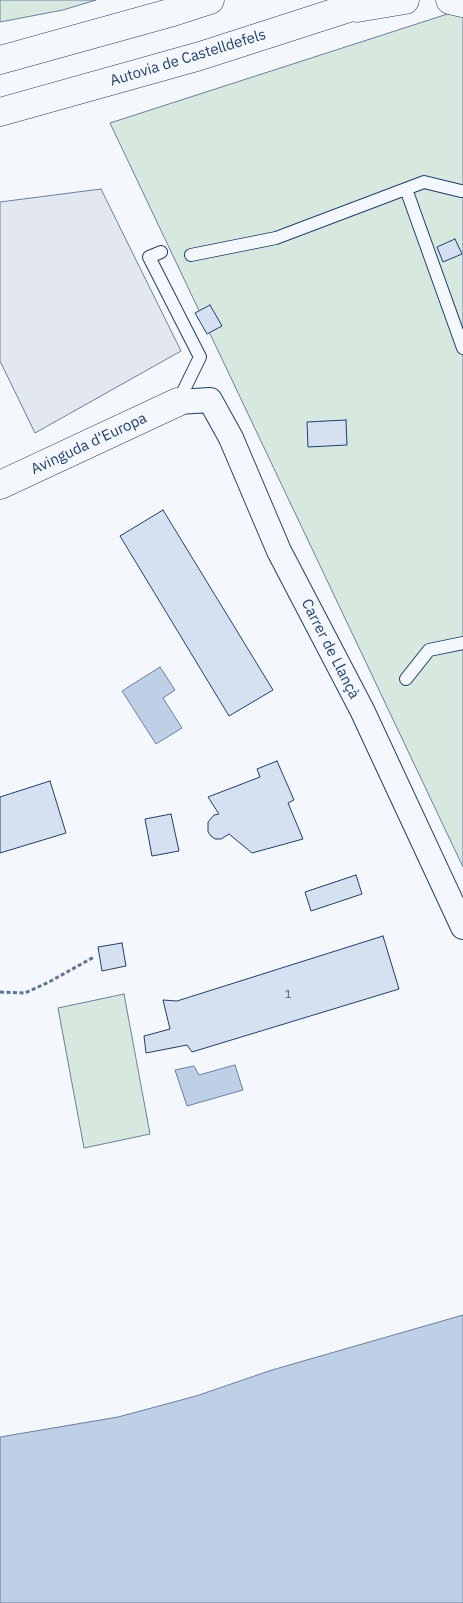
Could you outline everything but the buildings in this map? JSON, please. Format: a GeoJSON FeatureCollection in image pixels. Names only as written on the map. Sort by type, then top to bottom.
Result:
{"type":"FeatureCollection","features":[{"type":"Feature","properties":{"kind":"main road"},"geometry":{"type":"LineString","coordinates":[[0,60],[210,0]]}},
{"type":"Feature","properties":{"kind":"main road","name":"Autovia de Castelldefels"},"geometry":{"type":"LineString","coordinates":[[0,112],[200,56],[374,0]]}},
{"type":"Feature","properties":{"kind":"main road"},"geometry":{"type":"LineString","coordinates":[[339,12],[405,0]]}},
{"type":"Feature","properties":{"kind":"main road"},"geometry":{"type":"LineString","coordinates":[[450,0],[463,3]]}},
{"type":"Feature","properties":{"kind":"main road","name":"Avinguda d'Europa"},"geometry":{"type":"LineString","coordinates":[[0,485],[178,402]]}},
{"type":"Feature","properties":{"kind":"street","name":"Carrer de Llançà"},"geometry":{"type":"LineString","coordinates":[[178,402],[210,400],[231,438],[279,551],[362,710],[463,928]]}},
{"type":"Feature","properties":{"kind":"lane"},"geometry":{"type":"LineString","coordinates":[[191,254],[276,238],[424,182],[462,193]]}},
{"type":"Feature","properties":{"kind":"lane"},"geometry":{"type":"LineString","coordinates":[[406,189],[463,348]]}},
{"type":"Feature","properties":{"kind":"lane"},"geometry":{"type":"LineString","coordinates":[[161,252],[149,257],[200,357],[178,402]]}},
{"type":"Feature","properties":{"kind":"lane"},"geometry":{"type":"LineString","coordinates":[[406,679],[429,650],[463,643]]}},
{"type":"Feature","properties":{"kind":"path"},"geometry":{"type":"LineString","coordinates":[[0,992],[25,992],[49,982],[94,957]]}},
{"type":"Feature","properties":{"kind":"shaded area"},"geometry":{"type":"Polygon","coordinates":[[[0,0],[96,0],[63,10],[0,22],[0,0]]]}},
{"type":"Feature","properties":{"kind":"shaded area"},"geometry":{"type":"Polygon","coordinates":[[[463,9],[463,867],[110,123],[463,9]]]}},
{"type":"Feature","properties":{"kind":"shaded area"},"geometry":{"type":"Polygon","coordinates":[[[101,189],[181,351],[35,433],[0,361],[0,202],[101,189]]]}},
{"type":"Feature","properties":{"kind":"shaded area"},"geometry":{"type":"Polygon","coordinates":[[[124,994],[150,1134],[84,1148],[58,1008],[124,994]]]}},
{"type":"Feature","properties":{"kind":"water"},"geometry":{"type":"Polygon","coordinates":[[[160,667],[175,690],[163,698],[182,728],[156,744],[122,691],[160,667]]]}},
{"type":"Feature","properties":{"kind":"water"},"geometry":{"type":"Polygon","coordinates":[[[235,1065],[243,1090],[187,1106],[175,1070],[194,1066],[199,1075],[235,1065]]]}},
{"type":"Feature","properties":{"kind":"water"},"geometry":{"type":"Polygon","coordinates":[[[463,1315],[463,1603],[0,1603],[0,1437],[118,1417],[196,1396],[272,1370],[463,1315]]]}}]}
